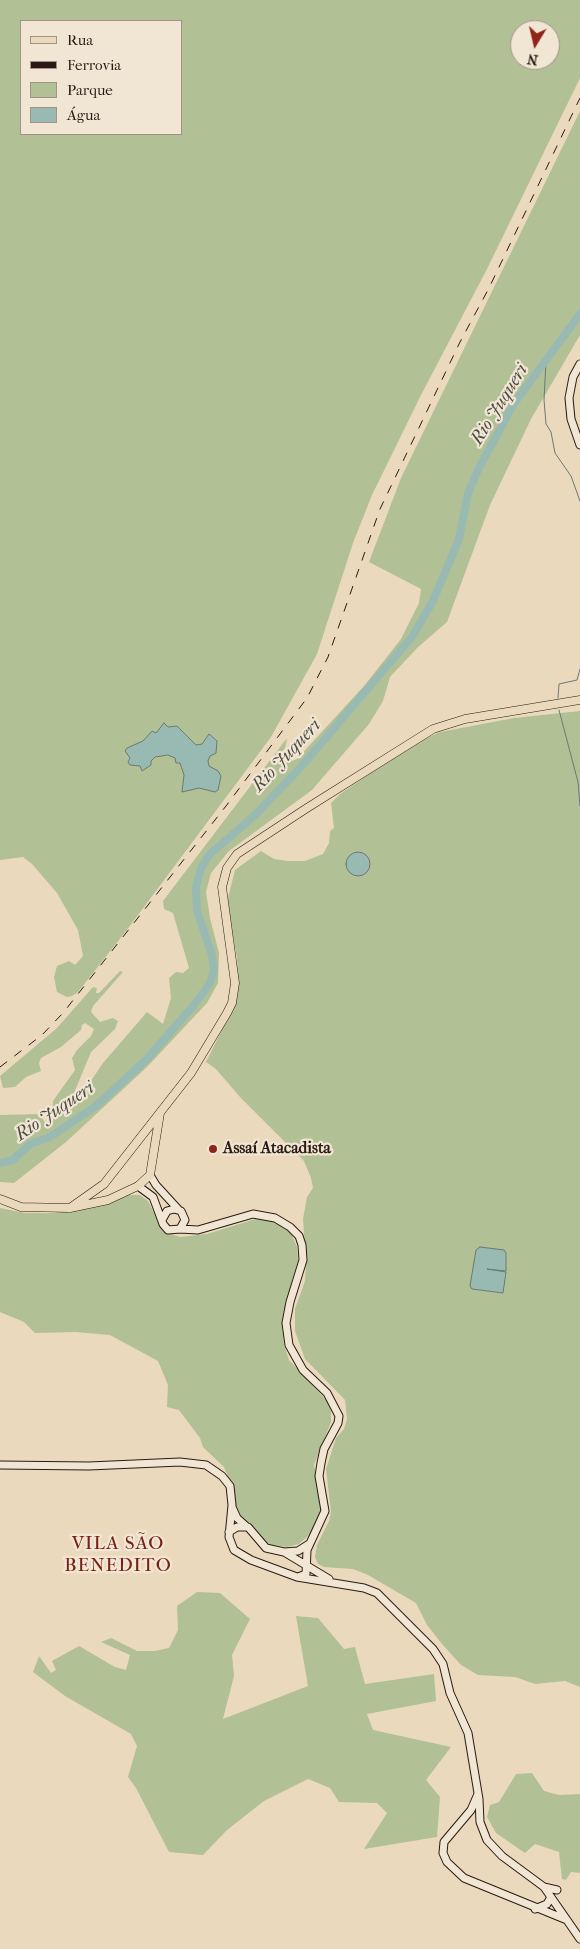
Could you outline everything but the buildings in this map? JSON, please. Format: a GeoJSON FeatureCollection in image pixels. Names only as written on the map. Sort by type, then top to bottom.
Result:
{"type":"FeatureCollection","features":[{"type":"Feature","properties":{"kind":"main road"},"geometry":{"type":"LineString","coordinates":[[580,364],[573,377],[569,398],[570,419],[580,445]]}},
{"type":"Feature","properties":{"kind":"main road"},"geometry":{"type":"LineString","coordinates":[[70,1208],[99,1188],[160,1112],[203,1054],[232,1003],[235,982],[234,967],[222,887],[227,868],[237,854],[433,729],[465,719],[580,700]]}},
{"type":"Feature","properties":{"kind":"main road"},"geometry":{"type":"LineString","coordinates":[[0,1199],[21,1207],[70,1208],[108,1200],[138,1186],[150,1175],[160,1112]]}},
{"type":"Feature","properties":{"kind":"main road"},"geometry":{"type":"LineString","coordinates":[[140,1137],[148,1138],[155,1144]]}},
{"type":"Feature","properties":{"kind":"main road"},"geometry":{"type":"LineString","coordinates":[[150,1175],[156,1185],[183,1214],[185,1220],[180,1229]]}},
{"type":"Feature","properties":{"kind":"main road"},"geometry":{"type":"LineString","coordinates":[[138,1186],[153,1197],[168,1230],[198,1230],[253,1214],[275,1218],[290,1227],[298,1236],[304,1254],[287,1316],[289,1345],[302,1370],[327,1393],[339,1416],[324,1449],[321,1463],[320,1483],[325,1511],[306,1554],[306,1574],[297,1577]]}},
{"type":"Feature","properties":{"kind":"main road"},"geometry":{"type":"LineString","coordinates":[[99,1188],[108,1200]]}},
{"type":"Feature","properties":{"kind":"main road"},"geometry":{"type":"LineString","coordinates":[[162,1220],[167,1211],[178,1209]]}},
{"type":"Feature","properties":{"kind":"main road"},"geometry":{"type":"LineString","coordinates":[[0,1465],[89,1466],[180,1462],[199,1464],[213,1469],[230,1486],[232,1506],[229,1541],[234,1550],[251,1560],[297,1577],[348,1585]]}},
{"type":"Feature","properties":{"kind":"main road"},"geometry":{"type":"LineString","coordinates":[[232,1506],[237,1518],[248,1527],[266,1548],[284,1552],[325,1578],[377,1593],[433,1649],[443,1664],[450,1693],[468,1733],[478,1794],[481,1827],[487,1840],[502,1856],[544,1886],[557,1890]]}},
{"type":"Feature","properties":{"kind":"main road"},"geometry":{"type":"LineString","coordinates":[[229,1532],[237,1526],[248,1527]]}},
{"type":"Feature","properties":{"kind":"main road"},"geometry":{"type":"LineString","coordinates":[[284,1552],[303,1549],[313,1541]]}},
{"type":"Feature","properties":{"kind":"main road"},"geometry":{"type":"LineString","coordinates":[[478,1794],[471,1810],[444,1842],[443,1853],[447,1862],[464,1878],[535,1909],[567,1920]]}},
{"type":"Feature","properties":{"kind":"main road"},"geometry":{"type":"LineString","coordinates":[[471,1810],[475,1808],[479,1812]]}},
{"type":"Feature","properties":{"kind":"main road"},"geometry":{"type":"LineString","coordinates":[[544,1886],[580,1939]]}},
{"type":"Feature","properties":{"kind":"main road"},"geometry":{"type":"LineString","coordinates":[[535,1909],[547,1904],[551,1897]]}},
{"type":"Feature","properties":{"kind":"green space"},"geometry":{"type":"Polygon","coordinates":[[[0,0],[580,0],[580,78],[487,269],[421,395],[372,495],[353,543],[317,654],[271,737],[126,931],[78,992],[72,996],[67,997],[57,992],[54,977],[57,966],[69,961],[75,965],[83,956],[78,930],[57,893],[32,864],[23,857],[0,860],[0,0]]]}},
{"type":"Feature","properties":{"kind":"green space"},"geometry":{"type":"Polygon","coordinates":[[[580,111],[580,335],[531,419],[490,505],[447,622],[417,648],[390,677],[383,701],[369,724],[312,790],[229,851],[211,873],[206,892],[210,918],[219,953],[218,983],[207,1003],[147,1067],[66,1142],[14,1183],[0,1182],[0,1115],[39,1114],[48,1127],[52,1124],[53,1101],[75,1070],[72,1058],[91,1036],[94,1029],[85,1023],[82,1025],[81,1030],[61,1047],[41,1058],[39,1063],[41,1071],[26,1077],[15,1087],[3,1088],[0,1076],[57,1028],[93,987],[97,988],[96,993],[99,993],[120,971],[123,972],[93,1006],[91,1012],[100,1022],[113,1018],[118,1021],[115,1029],[91,1052],[74,1093],[86,1088],[103,1063],[147,1012],[163,1024],[171,998],[169,978],[176,972],[183,973],[189,968],[173,913],[164,909],[163,901],[287,738],[285,748],[281,753],[292,761],[297,759],[364,686],[401,639],[419,603],[421,589],[369,562],[401,478],[580,111]]]}},
{"type":"Feature","properties":{"kind":"green space"},"geometry":{"type":"Polygon","coordinates":[[[580,711],[580,1687],[565,1681],[535,1684],[515,1677],[478,1675],[461,1665],[442,1644],[427,1625],[416,1603],[368,1575],[353,1569],[324,1567],[318,1564],[315,1557],[317,1545],[329,1521],[331,1512],[326,1469],[336,1438],[344,1429],[347,1419],[345,1400],[305,1359],[295,1331],[295,1309],[305,1281],[306,1262],[303,1219],[307,1197],[313,1188],[311,1178],[304,1161],[240,1097],[216,1069],[206,1062],[231,1012],[238,982],[237,958],[228,910],[228,898],[235,870],[261,851],[274,859],[288,861],[305,861],[323,854],[329,843],[330,831],[334,828],[331,803],[340,794],[416,743],[440,732],[514,718],[580,711]]]}},
{"type":"Feature","properties":{"kind":"green space"},"geometry":{"type":"Polygon","coordinates":[[[127,1195],[140,1195],[148,1201],[163,1231],[180,1237],[207,1234],[259,1218],[282,1225],[291,1233],[297,1247],[298,1261],[287,1298],[283,1327],[284,1345],[289,1360],[327,1401],[331,1411],[331,1422],[314,1465],[322,1504],[321,1513],[309,1535],[299,1544],[287,1547],[267,1544],[240,1520],[234,1505],[233,1488],[224,1467],[203,1447],[200,1438],[179,1410],[167,1407],[168,1385],[158,1361],[110,1335],[75,1332],[35,1333],[24,1322],[0,1312],[0,1208],[25,1213],[54,1213],[90,1208],[127,1195]]]}},
{"type":"Feature","properties":{"kind":"green space"},"geometry":{"type":"Polygon","coordinates":[[[197,1592],[220,1593],[250,1619],[232,1655],[234,1676],[223,1719],[308,1686],[296,1616],[318,1618],[344,1649],[355,1647],[365,1684],[434,1674],[436,1701],[367,1714],[373,1730],[451,1747],[426,1780],[440,1797],[437,1837],[364,1849],[387,1813],[377,1803],[339,1802],[330,1788],[308,1779],[264,1801],[227,1830],[203,1855],[169,1852],[136,1788],[128,1777],[137,1746],[131,1734],[65,1696],[33,1672],[39,1656],[51,1673],[56,1670],[52,1661],[79,1646],[115,1667],[126,1670],[130,1655],[101,1642],[111,1638],[137,1651],[155,1651],[169,1648],[178,1630],[177,1606],[197,1592]]]}},
{"type":"Feature","properties":{"kind":"green space"},"geometry":{"type":"Polygon","coordinates":[[[532,1773],[544,1791],[559,1795],[580,1794],[580,1873],[571,1872],[566,1880],[562,1879],[559,1852],[535,1844],[525,1853],[496,1833],[487,1817],[490,1805],[499,1802],[516,1774],[532,1773]]]}},
{"type":"Feature","properties":{"kind":"water"},"geometry":{"type":"Polygon","coordinates":[[[164,723],[168,727],[177,726],[196,745],[202,744],[209,734],[217,741],[216,753],[210,756],[208,761],[209,766],[218,771],[221,776],[218,790],[215,792],[199,788],[182,792],[184,775],[180,763],[176,763],[175,758],[168,755],[155,757],[151,761],[151,765],[142,771],[140,766],[130,765],[128,762],[130,758],[125,751],[127,748],[143,741],[152,731],[156,733],[164,723]]]}},
{"type":"Feature","properties":{"kind":"water"},"geometry":{"type":"Polygon","coordinates":[[[358,852],[367,855],[370,864],[367,873],[358,876],[349,873],[346,864],[349,855],[358,852]]]}},
{"type":"Feature","properties":{"kind":"water"},"geometry":{"type":"Polygon","coordinates":[[[480,1247],[504,1250],[506,1253],[506,1271],[487,1269],[506,1272],[503,1293],[472,1289],[470,1286],[476,1250],[480,1247]]]}},
{"type":"Feature","properties":{"kind":"waterway","name":"Rio Juqueri"},"geometry":{"type":"LineString","coordinates":[[0,1163],[13,1160],[30,1144],[50,1137],[96,1106],[146,1060],[194,1005],[210,983],[214,971],[212,955],[197,910],[196,887],[201,868],[210,854],[254,816],[300,768],[412,637],[433,601],[459,539],[468,493],[479,468],[513,405],[580,314]]}},
{"type":"Feature","properties":{"kind":"waterway"},"geometry":{"type":"LineString","coordinates":[[546,361],[544,400],[546,424],[551,432],[555,453],[571,476],[580,501]]}},
{"type":"Feature","properties":{"kind":"waterway"},"geometry":{"type":"LineString","coordinates":[[558,698],[559,684],[577,680],[580,669]]}},
{"type":"Feature","properties":{"kind":"waterway"},"geometry":{"type":"LineString","coordinates":[[559,710],[578,782],[580,806]]}},
{"type":"Feature","properties":{"kind":"railway"},"geometry":{"type":"LineString","coordinates":[[0,1067],[42,1035],[63,1013],[226,806],[307,698],[328,657],[380,509],[580,98]]}},
{"type":"Feature","properties":{"kind":"place","name":"Assaí Atacadista"},"geometry":{"type":"Point","coordinates":[213,1149]}},
{"type":"Feature","properties":{"kind":"district","name":"VILA SÃO BENEDITO"},"geometry":{"type":"Point","coordinates":[118,1555]}}]}
